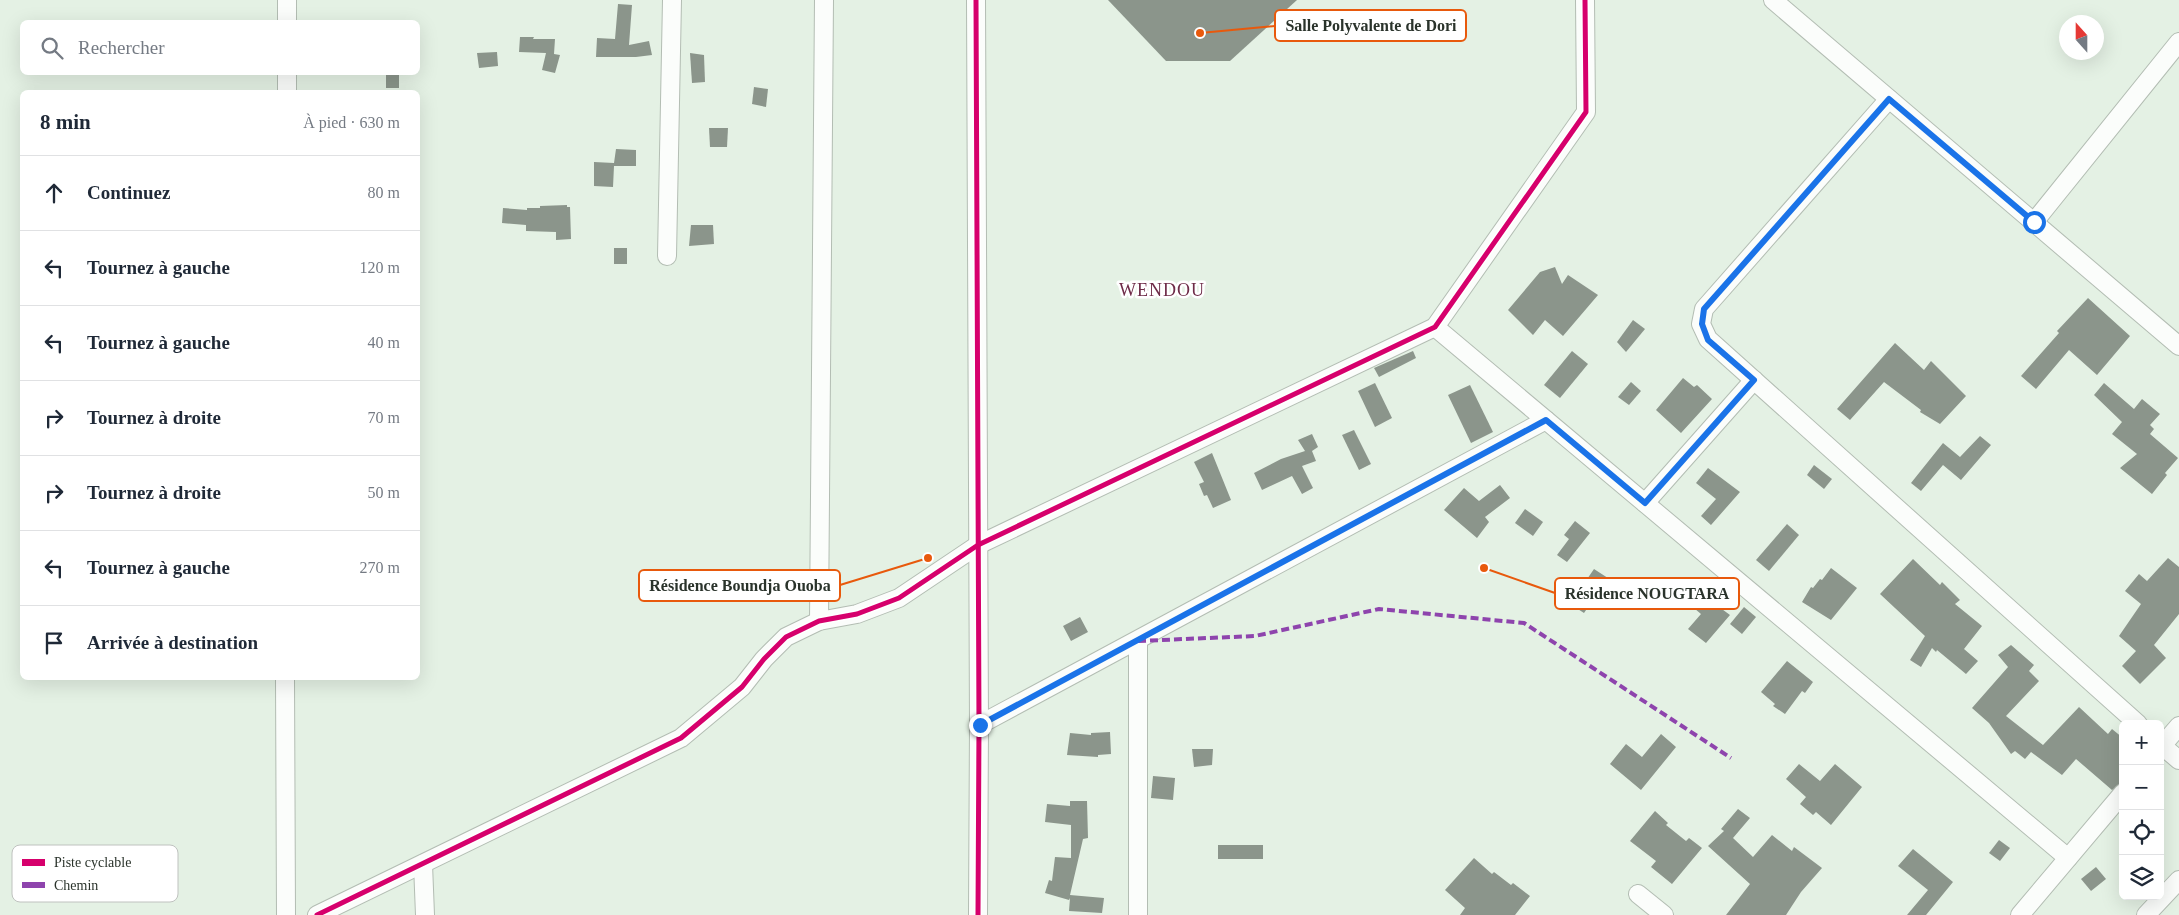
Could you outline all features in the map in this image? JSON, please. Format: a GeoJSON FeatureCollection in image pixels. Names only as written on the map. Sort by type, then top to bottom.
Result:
{"type":"FeatureCollection","features":[{"type":"Feature","properties":{"kind":"street"},"geometry":{"type":"LineString","coordinates":[[287,20],[288,0]]}},
{"type":"Feature","properties":{"kind":"street"},"geometry":{"type":"LineString","coordinates":[[667,256],[672,0]]}},
{"type":"Feature","properties":{"kind":"street"},"geometry":{"type":"LineString","coordinates":[[819,621],[824,0]]}},
{"type":"Feature","properties":{"kind":"street"},"geometry":{"type":"LineString","coordinates":[[976,0],[980,725],[978,915]]}},
{"type":"Feature","properties":{"kind":"street"},"geometry":{"type":"LineString","coordinates":[[317,915],[681,738],[742,686],[764,659],[786,638],[819,621],[857,614],[899,598],[978,545],[1434,326],[1586,112],[1585,0]]}},
{"type":"Feature","properties":{"kind":"street"},"geometry":{"type":"LineString","coordinates":[[1773,0],[2179,346]]}},
{"type":"Feature","properties":{"kind":"street"},"geometry":{"type":"LineString","coordinates":[[2034,222],[2179,42]]}},
{"type":"Feature","properties":{"kind":"street"},"geometry":{"type":"LineString","coordinates":[[287,75],[287,90]]}},
{"type":"Feature","properties":{"kind":"street"},"geometry":{"type":"LineString","coordinates":[[1889,99],[1704,309],[1702,324],[1708,340],[2134,720]]}},
{"type":"Feature","properties":{"kind":"street"},"geometry":{"type":"LineString","coordinates":[[1434,326],[2068,858]]}},
{"type":"Feature","properties":{"kind":"street"},"geometry":{"type":"LineString","coordinates":[[1645,503],[1754,380]]}},
{"type":"Feature","properties":{"kind":"street"},"geometry":{"type":"LineString","coordinates":[[980,725],[1546,420]]}},
{"type":"Feature","properties":{"kind":"street"},"geometry":{"type":"LineString","coordinates":[[1138,641],[1138,915]]}},
{"type":"Feature","properties":{"kind":"street"},"geometry":{"type":"LineString","coordinates":[[285,680],[286,915]]}},
{"type":"Feature","properties":{"kind":"street"},"geometry":{"type":"LineString","coordinates":[[2164,743],[2179,726]]}},
{"type":"Feature","properties":{"kind":"street"},"geometry":{"type":"LineString","coordinates":[[2164,748],[2179,760]]}},
{"type":"Feature","properties":{"kind":"street"},"geometry":{"type":"LineString","coordinates":[[2020,915],[2119,798]]}},
{"type":"Feature","properties":{"kind":"street"},"geometry":{"type":"LineString","coordinates":[[423,864],[425,915]]}},
{"type":"Feature","properties":{"kind":"street"},"geometry":{"type":"LineString","coordinates":[[2146,915],[2179,880]]}},
{"type":"Feature","properties":{"kind":"street"},"geometry":{"type":"LineString","coordinates":[[1638,894],[1664,915]]}},
{"type":"Feature","properties":{"kind":"building"},"geometry":{"type":"Polygon","coordinates":[[[1108,0],[1297,0],[1230,61],[1166,61],[1108,0]]]}},
{"type":"Feature","properties":{"kind":"building"},"geometry":{"type":"Polygon","coordinates":[[[618,4],[632,5],[629,45],[649,41],[652,55],[596,57],[597,38],[615,39],[618,4]]]}},
{"type":"Feature","properties":{"kind":"building"},"geometry":{"type":"Polygon","coordinates":[[[520,37],[555,39],[554,54],[560,55],[555,73],[542,70],[546,53],[519,52],[520,37]]]}},
{"type":"Feature","properties":{"kind":"building"},"geometry":{"type":"Polygon","coordinates":[[[497,52],[498,66],[479,68],[477,53],[497,52]]]}},
{"type":"Feature","properties":{"kind":"building"},"geometry":{"type":"Polygon","coordinates":[[[690,53],[704,55],[705,82],[692,83],[690,53]]]}},
{"type":"Feature","properties":{"kind":"building"},"geometry":{"type":"Polygon","coordinates":[[[386,75],[399,75],[399,88],[386,88],[386,75]]]}},
{"type":"Feature","properties":{"kind":"building"},"geometry":{"type":"Polygon","coordinates":[[[754,87],[768,89],[766,107],[752,104],[754,87]]]}},
{"type":"Feature","properties":{"kind":"building"},"geometry":{"type":"Polygon","coordinates":[[[709,128],[728,128],[727,147],[710,147],[709,128]]]}},
{"type":"Feature","properties":{"kind":"building"},"geometry":{"type":"Polygon","coordinates":[[[616,149],[636,150],[636,166],[614,166],[613,187],[594,186],[594,162],[614,163],[616,149]]]}},
{"type":"Feature","properties":{"kind":"building"},"geometry":{"type":"Polygon","coordinates":[[[567,205],[567,207],[570,207],[571,239],[556,240],[556,232],[526,231],[526,225],[502,223],[503,208],[527,210],[527,208],[540,208],[540,206],[567,205]]]}},
{"type":"Feature","properties":{"kind":"building"},"geometry":{"type":"Polygon","coordinates":[[[691,225],[713,225],[714,244],[689,246],[691,225]]]}},
{"type":"Feature","properties":{"kind":"building"},"geometry":{"type":"Polygon","coordinates":[[[614,248],[627,248],[627,264],[614,264],[614,248]]]}},
{"type":"Feature","properties":{"kind":"building"},"geometry":{"type":"Polygon","coordinates":[[[1555,267],[1562,284],[1568,275],[1598,295],[1563,336],[1545,320],[1533,335],[1508,310],[1540,272],[1555,267]]]}},
{"type":"Feature","properties":{"kind":"building"},"geometry":{"type":"Polygon","coordinates":[[[2088,298],[2130,336],[2097,375],[2069,350],[2036,389],[2021,376],[2059,333],[2057,331],[2088,298]]]}},
{"type":"Feature","properties":{"kind":"building"},"geometry":{"type":"Polygon","coordinates":[[[1633,320],[1645,329],[1626,352],[1617,342],[1633,320]]]}},
{"type":"Feature","properties":{"kind":"building"},"geometry":{"type":"Polygon","coordinates":[[[1895,343],[1924,370],[1931,361],[1966,396],[1940,424],[1920,412],[1921,410],[1884,382],[1850,420],[1837,409],[1895,343]]]}},
{"type":"Feature","properties":{"kind":"building"},"geometry":{"type":"Polygon","coordinates":[[[1413,351],[1416,358],[1379,377],[1374,368],[1413,351]]]}},
{"type":"Feature","properties":{"kind":"building"},"geometry":{"type":"Polygon","coordinates":[[[1572,351],[1588,364],[1560,398],[1544,385],[1572,351]]]}},
{"type":"Feature","properties":{"kind":"building"},"geometry":{"type":"Polygon","coordinates":[[[1683,378],[1694,387],[1697,385],[1712,399],[1681,433],[1656,410],[1683,378]]]}},
{"type":"Feature","properties":{"kind":"building"},"geometry":{"type":"Polygon","coordinates":[[[1631,382],[1641,391],[1629,405],[1618,397],[1631,382]]]}},
{"type":"Feature","properties":{"kind":"building"},"geometry":{"type":"Polygon","coordinates":[[[1375,383],[1392,418],[1375,427],[1358,391],[1375,383]]]}},
{"type":"Feature","properties":{"kind":"building"},"geometry":{"type":"Polygon","coordinates":[[[2104,383],[2134,409],[2142,399],[2160,414],[2150,425],[2154,429],[2150,434],[2178,458],[2165,473],[2167,475],[2152,494],[2120,468],[2137,454],[2112,434],[2122,422],[2094,395],[2104,383]]]}},
{"type":"Feature","properties":{"kind":"building"},"geometry":{"type":"Polygon","coordinates":[[[1470,385],[1493,432],[1471,443],[1448,395],[1470,385]]]}},
{"type":"Feature","properties":{"kind":"building"},"geometry":{"type":"Polygon","coordinates":[[[1354,430],[1371,464],[1359,470],[1342,435],[1354,430]]]}},
{"type":"Feature","properties":{"kind":"building"},"geometry":{"type":"Polygon","coordinates":[[[1312,434],[1318,447],[1312,451],[1316,461],[1302,466],[1313,488],[1302,494],[1292,476],[1262,490],[1254,473],[1281,459],[1305,451],[1298,440],[1312,434]]]}},
{"type":"Feature","properties":{"kind":"building"},"geometry":{"type":"Polygon","coordinates":[[[1980,436],[1991,445],[1961,480],[1943,465],[1921,491],[1911,483],[1943,443],[1960,457],[1980,436]]]}},
{"type":"Feature","properties":{"kind":"building"},"geometry":{"type":"Polygon","coordinates":[[[1212,453],[1231,500],[1213,508],[1207,495],[1204,496],[1199,484],[1204,482],[1194,462],[1212,453]]]}},
{"type":"Feature","properties":{"kind":"building"},"geometry":{"type":"Polygon","coordinates":[[[1814,465],[1832,479],[1824,489],[1807,475],[1814,465]]]}},
{"type":"Feature","properties":{"kind":"building"},"geometry":{"type":"Polygon","coordinates":[[[1708,468],[1740,492],[1711,525],[1701,516],[1716,499],[1696,483],[1708,468]]]}},
{"type":"Feature","properties":{"kind":"building"},"geometry":{"type":"Polygon","coordinates":[[[1500,485],[1510,498],[1485,517],[1489,522],[1477,538],[1444,510],[1464,488],[1479,501],[1500,485]]]}},
{"type":"Feature","properties":{"kind":"building"},"geometry":{"type":"Polygon","coordinates":[[[1525,509],[1543,522],[1533,536],[1515,523],[1525,509]]]}},
{"type":"Feature","properties":{"kind":"building"},"geometry":{"type":"Polygon","coordinates":[[[1575,521],[1590,533],[1567,562],[1557,555],[1569,539],[1564,535],[1575,521]]]}},
{"type":"Feature","properties":{"kind":"building"},"geometry":{"type":"Polygon","coordinates":[[[1787,524],[1799,535],[1769,571],[1756,560],[1787,524]]]}},
{"type":"Feature","properties":{"kind":"building"},"geometry":{"type":"Polygon","coordinates":[[[2168,558],[2179,567],[2179,614],[2154,645],[2166,658],[2140,684],[2122,666],[2136,651],[2119,636],[2141,604],[2125,591],[2139,574],[2147,581],[2168,558]]]}},
{"type":"Feature","properties":{"kind":"building"},"geometry":{"type":"Polygon","coordinates":[[[1913,559],[1940,585],[1942,582],[1960,600],[1955,604],[1982,626],[1964,649],[1978,661],[1966,674],[1932,648],[1921,667],[1910,660],[1925,636],[1880,594],[1913,559]]]}},
{"type":"Feature","properties":{"kind":"building"},"geometry":{"type":"Polygon","coordinates":[[[1831,568],[1857,588],[1831,620],[1802,602],[1811,587],[1813,588],[1820,579],[1822,580],[1831,568]]]}},
{"type":"Feature","properties":{"kind":"building"},"geometry":{"type":"Polygon","coordinates":[[[1594,569],[1631,593],[1620,610],[1597,594],[1584,613],[1570,604],[1594,569]]]}},
{"type":"Feature","properties":{"kind":"building"},"geometry":{"type":"Polygon","coordinates":[[[1697,592],[1713,606],[1715,604],[1730,615],[1706,643],[1688,629],[1701,614],[1688,603],[1697,592]]]}},
{"type":"Feature","properties":{"kind":"building"},"geometry":{"type":"Polygon","coordinates":[[[1744,607],[1756,617],[1742,634],[1730,624],[1744,607]]]}},
{"type":"Feature","properties":{"kind":"building"},"geometry":{"type":"Polygon","coordinates":[[[1080,617],[1088,632],[1071,641],[1063,626],[1080,617]]]}},
{"type":"Feature","properties":{"kind":"building"},"geometry":{"type":"Polygon","coordinates":[[[2011,645],[2034,665],[2029,671],[2039,681],[2006,716],[2043,745],[2079,707],[2108,734],[2112,729],[2119,735],[2119,785],[2112,790],[2076,759],[2062,775],[2031,752],[2025,759],[2015,751],[2011,754],[1989,723],[1972,708],[2008,667],[1998,655],[2011,645]]]}},
{"type":"Feature","properties":{"kind":"building"},"geometry":{"type":"Polygon","coordinates":[[[1787,661],[1813,682],[1805,693],[1802,691],[1785,714],[1773,706],[1775,704],[1761,692],[1787,661]]]}},
{"type":"Feature","properties":{"kind":"building"},"geometry":{"type":"Polygon","coordinates":[[[1110,732],[1111,754],[1098,755],[1098,757],[1067,755],[1070,733],[1091,735],[1091,733],[1110,732]]]}},
{"type":"Feature","properties":{"kind":"building"},"geometry":{"type":"Polygon","coordinates":[[[1661,734],[1676,747],[1641,790],[1610,764],[1626,744],[1642,757],[1661,734]]]}},
{"type":"Feature","properties":{"kind":"building"},"geometry":{"type":"Polygon","coordinates":[[[1192,749],[1213,749],[1212,765],[1194,767],[1192,749]]]}},
{"type":"Feature","properties":{"kind":"building"},"geometry":{"type":"Polygon","coordinates":[[[1799,764],[1820,781],[1835,764],[1862,787],[1831,825],[1816,812],[1813,815],[1800,804],[1806,797],[1786,779],[1799,764]]]}},
{"type":"Feature","properties":{"kind":"building"},"geometry":{"type":"Polygon","coordinates":[[[1153,776],[1175,778],[1173,800],[1151,798],[1153,776]]]}},
{"type":"Feature","properties":{"kind":"building"},"geometry":{"type":"Polygon","coordinates":[[[1070,801],[1087,801],[1088,838],[1083,839],[1070,895],[1104,898],[1102,913],[1069,911],[1070,898],[1069,900],[1045,893],[1049,880],[1052,881],[1055,857],[1071,858],[1071,825],[1045,822],[1047,804],[1070,806],[1070,801]]]}},
{"type":"Feature","properties":{"kind":"building"},"geometry":{"type":"Polygon","coordinates":[[[1738,809],[1750,818],[1733,838],[1753,857],[1772,835],[1792,851],[1794,847],[1822,868],[1801,892],[1786,915],[1726,915],[1750,884],[1708,846],[1724,831],[1721,829],[1738,809]]]}},
{"type":"Feature","properties":{"kind":"building"},"geometry":{"type":"Polygon","coordinates":[[[1655,811],[1668,823],[1666,825],[1686,841],[1689,838],[1702,848],[1672,884],[1651,867],[1656,861],[1630,841],[1655,811]]]}},
{"type":"Feature","properties":{"kind":"building"},"geometry":{"type":"Polygon","coordinates":[[[1999,840],[2010,848],[2000,861],[1989,853],[1999,840]]]}},
{"type":"Feature","properties":{"kind":"building"},"geometry":{"type":"Polygon","coordinates":[[[1218,845],[1263,845],[1263,859],[1218,859],[1218,845]]]}},
{"type":"Feature","properties":{"kind":"building"},"geometry":{"type":"Polygon","coordinates":[[[1913,849],[1953,882],[1926,915],[1907,915],[1928,890],[1898,866],[1913,849]]]}},
{"type":"Feature","properties":{"kind":"building"},"geometry":{"type":"Polygon","coordinates":[[[1474,858],[1492,874],[1494,872],[1511,885],[1513,883],[1530,896],[1515,915],[1460,915],[1465,908],[1445,890],[1474,858]]]}},
{"type":"Feature","properties":{"kind":"building"},"geometry":{"type":"Polygon","coordinates":[[[2096,867],[2106,879],[2091,891],[2081,879],[2096,867]]]}},
{"type":"Feature","properties":{"kind":"marked path"},"geometry":{"type":"LineString","coordinates":[[1138,641],[1255,636],[1379,609],[1524,623],[1731,758]]}},
{"type":"Feature","properties":{"kind":"cycle path"},"geometry":{"type":"LineString","coordinates":[[976,0],[978,915]]}},
{"type":"Feature","properties":{"kind":"cycle path"},"geometry":{"type":"LineString","coordinates":[[317,915],[681,738],[742,687],[764,659],[786,637],[819,621],[857,614],[899,598],[978,545],[1435,327],[1586,112],[1585,0]]}},
{"type":"Feature","properties":{"kind":"place","name":"Salle Polyvalente de Dori"},"geometry":{"type":"Point","coordinates":[1200,33]}},
{"type":"Feature","properties":{"kind":"place","name":"Résidence Boundja Ouoba"},"geometry":{"type":"Point","coordinates":[928,558]}},
{"type":"Feature","properties":{"kind":"place","name":"Résidence NOUGTARA"},"geometry":{"type":"Point","coordinates":[1484,568]}},
{"type":"Feature","properties":{"kind":"district","name":"WENDOU"},"geometry":{"type":"Point","coordinates":[1162,290]}},
{"type":"Feature","properties":{"kind":"route"},"geometry":{"type":"LineString","coordinates":[[980,725],[1546,420],[1645,503],[1754,380],[1708,340],[1702,324],[1704,309],[1889,99],[2034,222]]}}]}
